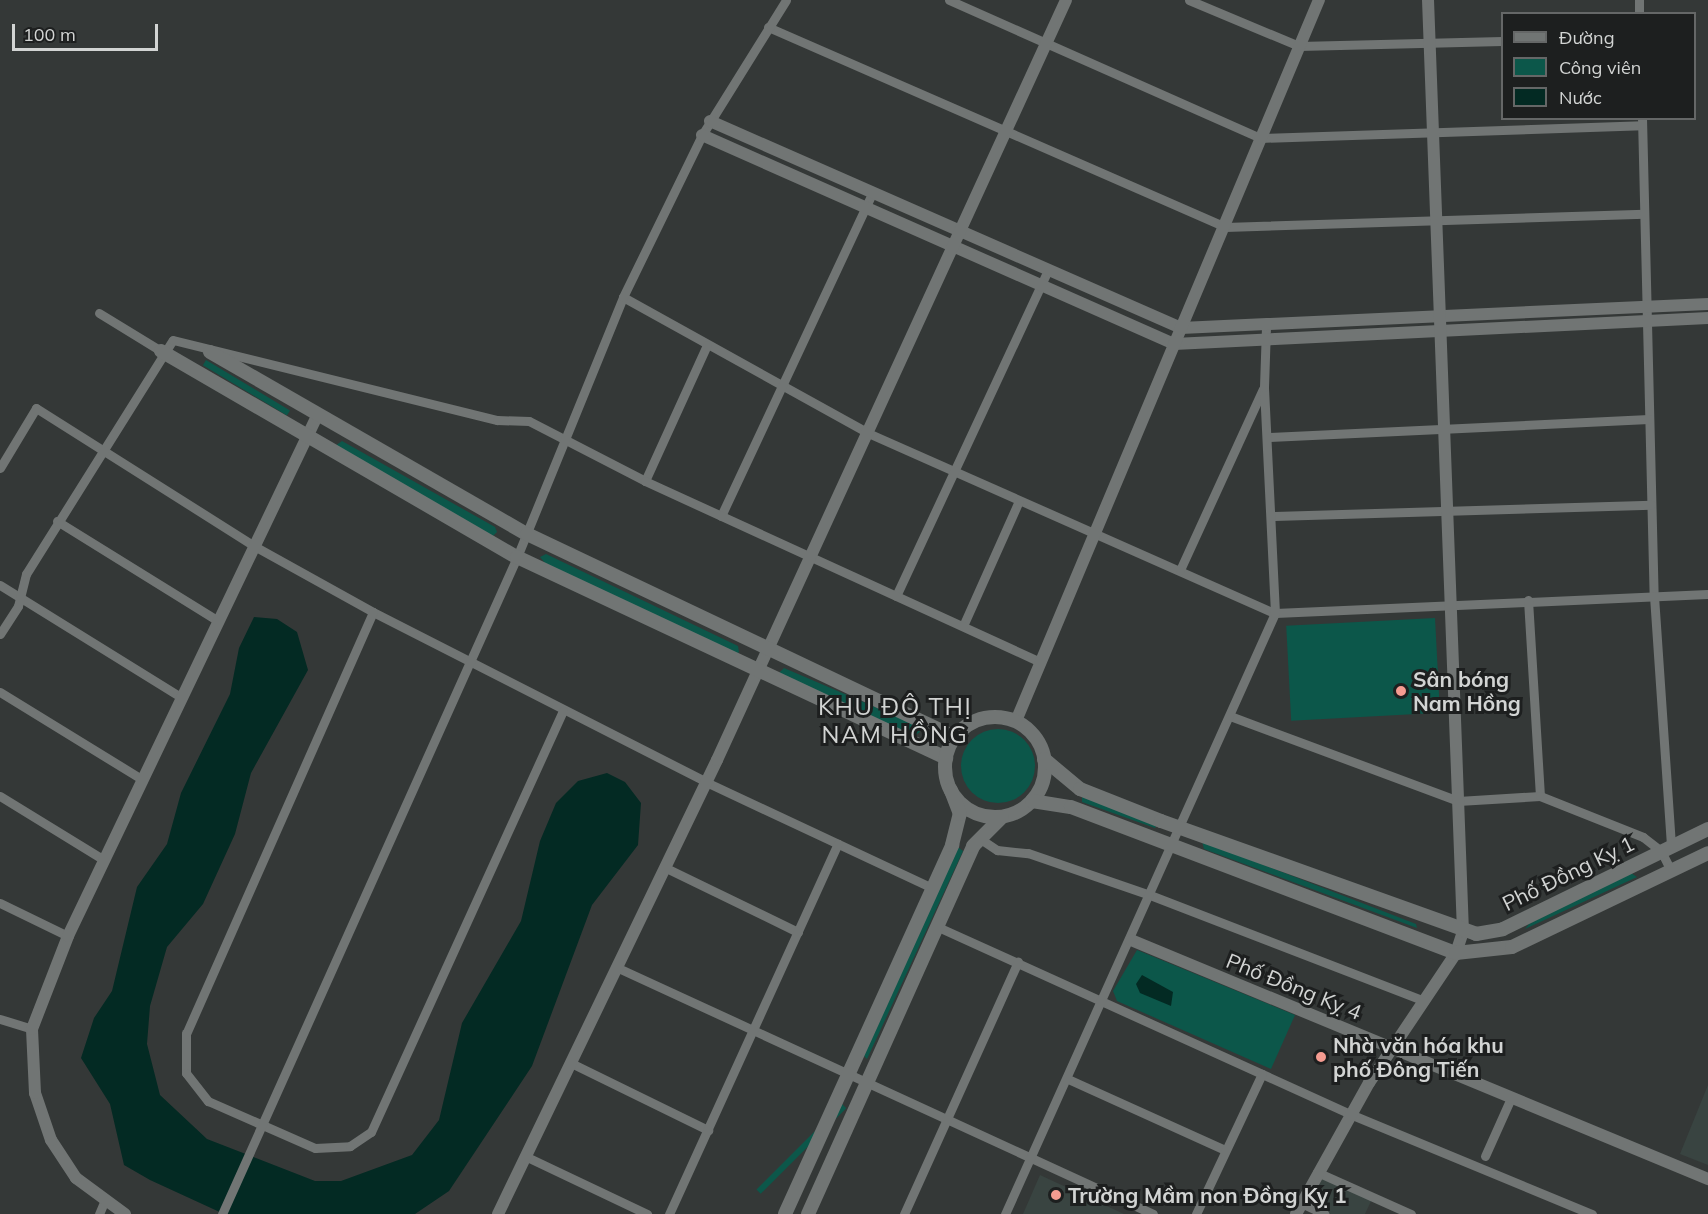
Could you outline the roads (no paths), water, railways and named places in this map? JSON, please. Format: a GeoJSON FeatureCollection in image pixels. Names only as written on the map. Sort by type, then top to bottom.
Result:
{"type":"FeatureCollection","features":[{"type":"Feature","properties":{"kind":"main road"},"geometry":{"type":"LineString","coordinates":[[161,351],[304,438],[517,557],[754,672],[946,758]]}},
{"type":"Feature","properties":{"kind":"main road"},"geometry":{"type":"LineString","coordinates":[[210,352],[527,534],[764,651],[955,737]]}},
{"type":"Feature","properties":{"kind":"main road"},"geometry":{"type":"LineString","coordinates":[[785,1214],[932,888],[959,821],[946,758],[955,737],[979,719],[1016,722],[1035,737],[1044,759],[1042,785],[1032,801],[1002,817],[979,838],[808,1214]]}},
{"type":"Feature","properties":{"kind":"main road"},"geometry":{"type":"LineString","coordinates":[[1044,759],[1080,789],[1178,828],[1462,932]]}},
{"type":"Feature","properties":{"kind":"main road"},"geometry":{"type":"LineString","coordinates":[[951,790],[970,810],[1002,817]]}},
{"type":"Feature","properties":{"kind":"main road"},"geometry":{"type":"LineString","coordinates":[[1032,801],[1071,807],[1171,847],[1456,953]]}},
{"type":"Feature","properties":{"kind":"main road","name":"Phố Đồng Kỵ 1"},"geometry":{"type":"LineString","coordinates":[[1462,932],[1503,929],[1708,829]]}},
{"type":"Feature","properties":{"kind":"main road","name":"Phố Đồng Kỵ 1"},"geometry":{"type":"LineString","coordinates":[[1456,953],[1512,947],[1708,853]]}},
{"type":"Feature","properties":{"kind":"street"},"geometry":{"type":"LineString","coordinates":[[222,1214],[264,1125],[321,987],[567,443],[623,297],[702,135],[786,0]]}},
{"type":"Feature","properties":{"kind":"street"},"geometry":{"type":"LineString","coordinates":[[949,0],[1260,138],[1431,133],[1642,122],[1654,596],[1666,849],[1671,871]]}},
{"type":"Feature","properties":{"kind":"street"},"geometry":{"type":"LineString","coordinates":[[498,1214],[706,782],[754,672],[868,433],[1066,0]]}},
{"type":"Feature","properties":{"kind":"street"},"geometry":{"type":"LineString","coordinates":[[1189,0],[1299,46],[1501,41]]}},
{"type":"Feature","properties":{"kind":"street"},"geometry":{"type":"LineString","coordinates":[[1016,722],[1318,0]]}},
{"type":"Feature","properties":{"kind":"street"},"geometry":{"type":"LineString","coordinates":[[1326,1214],[1298,1209],[1350,1114],[1456,953],[1462,932],[1445,512],[1440,314],[1431,133],[1428,0]]}},
{"type":"Feature","properties":{"kind":"street"},"geometry":{"type":"LineString","coordinates":[[768,27],[1005,133],[1225,227],[1644,214]]}},
{"type":"Feature","properties":{"kind":"street"},"geometry":{"type":"LineString","coordinates":[[710,121],[1047,272],[1181,328],[1266,327],[1440,314],[1647,313],[1708,318]]}},
{"type":"Feature","properties":{"kind":"street"},"geometry":{"type":"LineString","coordinates":[[702,135],[954,246],[1040,287],[1174,344],[1267,343],[1440,331],[1647,313],[1708,304]]}},
{"type":"Feature","properties":{"kind":"street"},"geometry":{"type":"LineString","coordinates":[[721,516],[872,193]]}},
{"type":"Feature","properties":{"kind":"street"},"geometry":{"type":"LineString","coordinates":[[896,596],[1047,272]]}},
{"type":"Feature","properties":{"kind":"street"},"geometry":{"type":"LineString","coordinates":[[623,297],[782,388],[868,433],[1275,613],[1449,606],[1528,600],[1708,594]]}},
{"type":"Feature","properties":{"kind":"street"},"geometry":{"type":"LineString","coordinates":[[99,313],[161,351]]}},
{"type":"Feature","properties":{"kind":"street"},"geometry":{"type":"LineString","coordinates":[[1005,1214],[1131,940],[1178,828],[1275,613],[1274,516],[1264,387],[1266,327]]}},
{"type":"Feature","properties":{"kind":"street"},"geometry":{"type":"LineString","coordinates":[[0,634],[18,606],[17,595],[57,521],[161,351],[173,340],[210,352],[497,420],[529,421],[567,443],[645,481],[1041,662]]}},
{"type":"Feature","properties":{"kind":"street"},"geometry":{"type":"LineString","coordinates":[[645,481],[707,345]]}},
{"type":"Feature","properties":{"kind":"street"},"geometry":{"type":"LineString","coordinates":[[1180,570],[1264,387]]}},
{"type":"Feature","properties":{"kind":"street"},"geometry":{"type":"LineString","coordinates":[[0,468],[36,408],[102,446],[254,546],[373,612],[706,782],[932,888]]}},
{"type":"Feature","properties":{"kind":"street"},"geometry":{"type":"LineString","coordinates":[[125,1214],[101,1208],[76,1178],[51,1140],[33,1082],[32,1029],[68,936],[304,438],[318,414]]}},
{"type":"Feature","properties":{"kind":"street"},"geometry":{"type":"LineString","coordinates":[[1269,437],[1442,426],[1649,419]]}},
{"type":"Feature","properties":{"kind":"street"},"geometry":{"type":"LineString","coordinates":[[963,626],[1019,501]]}},
{"type":"Feature","properties":{"kind":"street"},"geometry":{"type":"LineString","coordinates":[[1274,516],[1651,505]]}},
{"type":"Feature","properties":{"kind":"street"},"geometry":{"type":"LineString","coordinates":[[57,521],[218,621]]}},
{"type":"Feature","properties":{"kind":"street"},"geometry":{"type":"LineString","coordinates":[[0,585],[182,698]]}},
{"type":"Feature","properties":{"kind":"street"},"geometry":{"type":"LineString","coordinates":[[1528,600],[1540,796]]}},
{"type":"Feature","properties":{"kind":"street"},"geometry":{"type":"LineString","coordinates":[[373,612],[183,1041],[186,1073],[201,1095],[264,1125],[328,1149],[357,1143],[376,1125],[563,711]]}},
{"type":"Feature","properties":{"kind":"street"},"geometry":{"type":"LineString","coordinates":[[0,692],[143,780]]}},
{"type":"Feature","properties":{"kind":"street"},"geometry":{"type":"LineString","coordinates":[[1230,716],[1458,801],[1540,796],[1643,837],[1666,849]]}},
{"type":"Feature","properties":{"kind":"street"},"geometry":{"type":"LineString","coordinates":[[0,795],[104,860]]}},
{"type":"Feature","properties":{"kind":"street"},"geometry":{"type":"LineString","coordinates":[[979,838],[997,850],[1028,853],[1150,895],[1424,1001]]}},
{"type":"Feature","properties":{"kind":"street"},"geometry":{"type":"LineString","coordinates":[[669,1214],[838,844]]}},
{"type":"Feature","properties":{"kind":"street"},"geometry":{"type":"LineString","coordinates":[[664,867],[798,932]]}},
{"type":"Feature","properties":{"kind":"street"},"geometry":{"type":"LineString","coordinates":[[0,903],[68,936]]}},
{"type":"Feature","properties":{"kind":"street"},"geometry":{"type":"LineString","coordinates":[[938,927],[1350,1114],[1592,1214]]}},
{"type":"Feature","properties":{"kind":"street","name":"Phố Đồng Kỵ 4"},"geometry":{"type":"LineString","coordinates":[[1131,940],[1708,1179]]}},
{"type":"Feature","properties":{"kind":"street"},"geometry":{"type":"LineString","coordinates":[[904,1214],[1018,962]]}},
{"type":"Feature","properties":{"kind":"street"},"geometry":{"type":"LineString","coordinates":[[616,967],[947,1123],[1153,1214]]}},
{"type":"Feature","properties":{"kind":"street"},"geometry":{"type":"LineString","coordinates":[[0,1019],[32,1029]]}},
{"type":"Feature","properties":{"kind":"street"},"geometry":{"type":"LineString","coordinates":[[571,1063],[708,1130]]}},
{"type":"Feature","properties":{"kind":"street"},"geometry":{"type":"LineString","coordinates":[[1196,1214],[1262,1074]]}},
{"type":"Feature","properties":{"kind":"street"},"geometry":{"type":"LineString","coordinates":[[1068,1079],[1226,1150]]}},
{"type":"Feature","properties":{"kind":"street"},"geometry":{"type":"LineString","coordinates":[[1485,1156],[1511,1098]]}},
{"type":"Feature","properties":{"kind":"street"},"geometry":{"type":"LineString","coordinates":[[526,1157],[647,1214]]}},
{"type":"Feature","properties":{"kind":"street"},"geometry":{"type":"LineString","coordinates":[[1317,1172],[1411,1214]]}},
{"type":"Feature","properties":{"kind":"street"},"geometry":{"type":"LineString","coordinates":[[1562,1214],[1567,1203]]}},
{"type":"Feature","properties":{"kind":"water"},"geometry":{"type":"Polygon","coordinates":[[[254,617],[277,619],[297,632],[308,670],[251,773],[235,834],[203,904],[167,947],[150,1006],[147,1044],[160,1095],[207,1139],[315,1181],[341,1181],[412,1155],[439,1120],[462,1023],[521,921],[540,841],[556,803],[578,781],[607,773],[625,782],[641,803],[638,845],[592,905],[532,1066],[449,1191],[415,1214],[224,1214],[150,1180],[124,1165],[110,1104],[81,1058],[94,1018],[112,991],[137,887],[167,844],[181,793],[230,694],[239,648],[254,617]]]}},
{"type":"Feature","properties":{"kind":"water"},"geometry":{"type":"Polygon","coordinates":[[[1142,975],[1173,992],[1171,1006],[1140,993],[1136,984],[1142,975]]]}},
{"type":"Feature","properties":{"kind":"place","name":"Sân bóng Nam Hồng"},"geometry":{"type":"Point","coordinates":[1401,691]}},
{"type":"Feature","properties":{"kind":"place","name":"Nhà văn hóa khu phố Đông Tiến"},"geometry":{"type":"Point","coordinates":[1321,1057]}},
{"type":"Feature","properties":{"kind":"place","name":"Trường Mầm non Đồng Kỵ 1"},"geometry":{"type":"Point","coordinates":[1056,1195]}},
{"type":"Feature","properties":{"kind":"district","name":"KHU ĐÔ THỊ NAM HỒNG"},"geometry":{"type":"Point","coordinates":[895,721]}}]}
